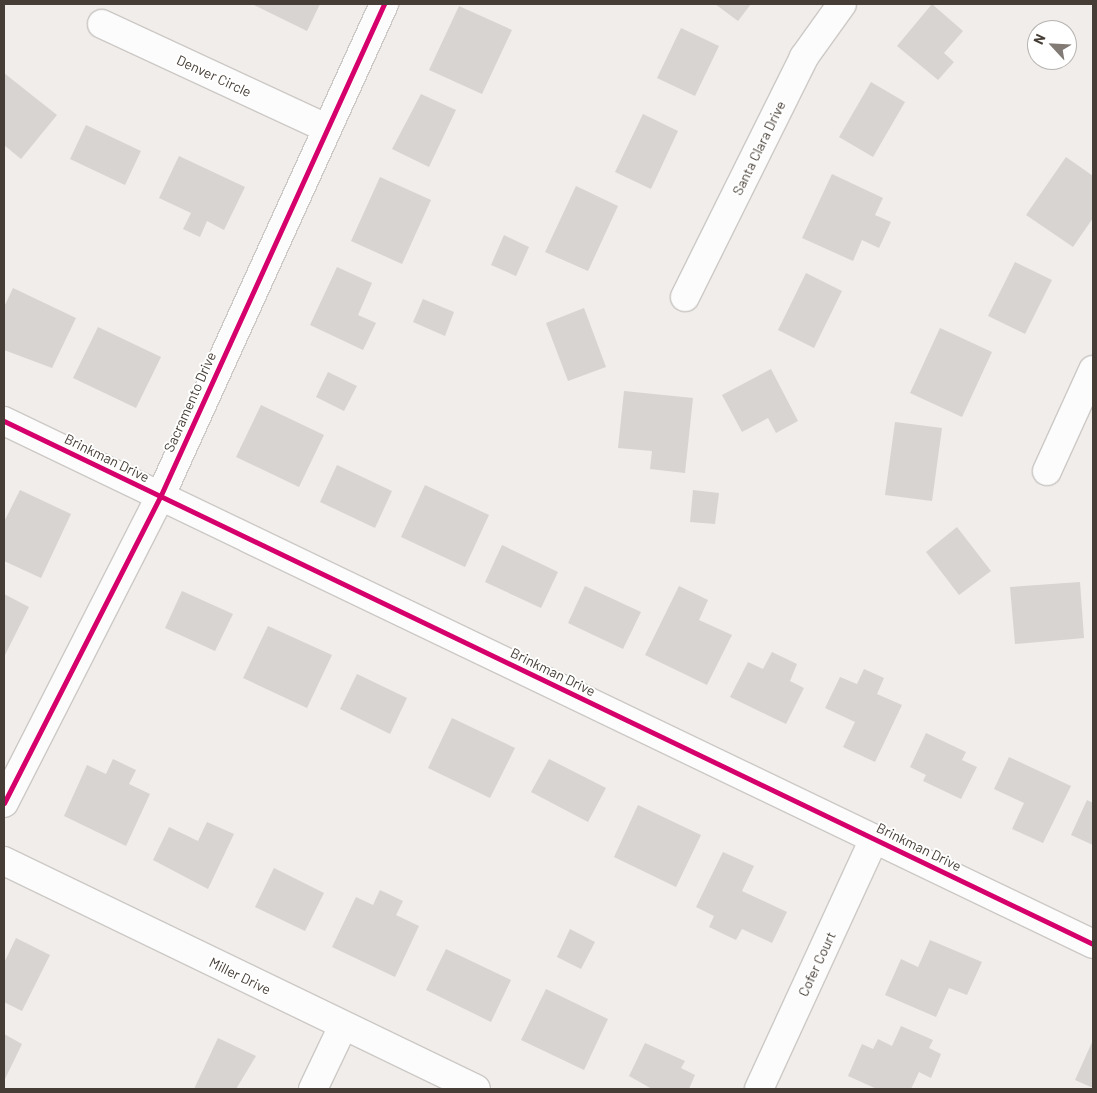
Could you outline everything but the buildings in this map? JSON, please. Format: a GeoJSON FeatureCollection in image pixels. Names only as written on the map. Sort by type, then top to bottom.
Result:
{"type":"FeatureCollection","features":[{"type":"Feature","properties":{"kind":"street","name":"Sacramento Drive"},"geometry":{"type":"LineString","coordinates":[[4,804],[160,497],[326,128],[384,4]]}},
{"type":"Feature","properties":{"kind":"street","name":"Santa Clara Drive"},"geometry":{"type":"LineString","coordinates":[[685,297],[804,57],[842,4]]}},
{"type":"Feature","properties":{"kind":"street","name":"Denver Circle"},"geometry":{"type":"LineString","coordinates":[[102,24],[326,128]]}},
{"type":"Feature","properties":{"kind":"street"},"geometry":{"type":"LineString","coordinates":[[1047,471],[1093,370]]}},
{"type":"Feature","properties":{"kind":"street","name":"Brinkman Drive"},"geometry":{"type":"LineString","coordinates":[[4,421],[1093,944]]}},
{"type":"Feature","properties":{"kind":"street","name":"Cofer Court"},"geometry":{"type":"LineString","coordinates":[[759,1089],[874,838]]}},
{"type":"Feature","properties":{"kind":"street","name":"Miller Drive"},"geometry":{"type":"LineString","coordinates":[[4,861],[476,1089]]}},
{"type":"Feature","properties":{"kind":"street"},"geometry":{"type":"LineString","coordinates":[[313,1089],[343,1026]]}},
{"type":"Feature","properties":{"kind":"cycle path"},"geometry":{"type":"LineString","coordinates":[[4,803],[160,497],[384,4]]}},
{"type":"Feature","properties":{"kind":"cycle path"},"geometry":{"type":"LineString","coordinates":[[4,421],[1093,944]]}}]}
